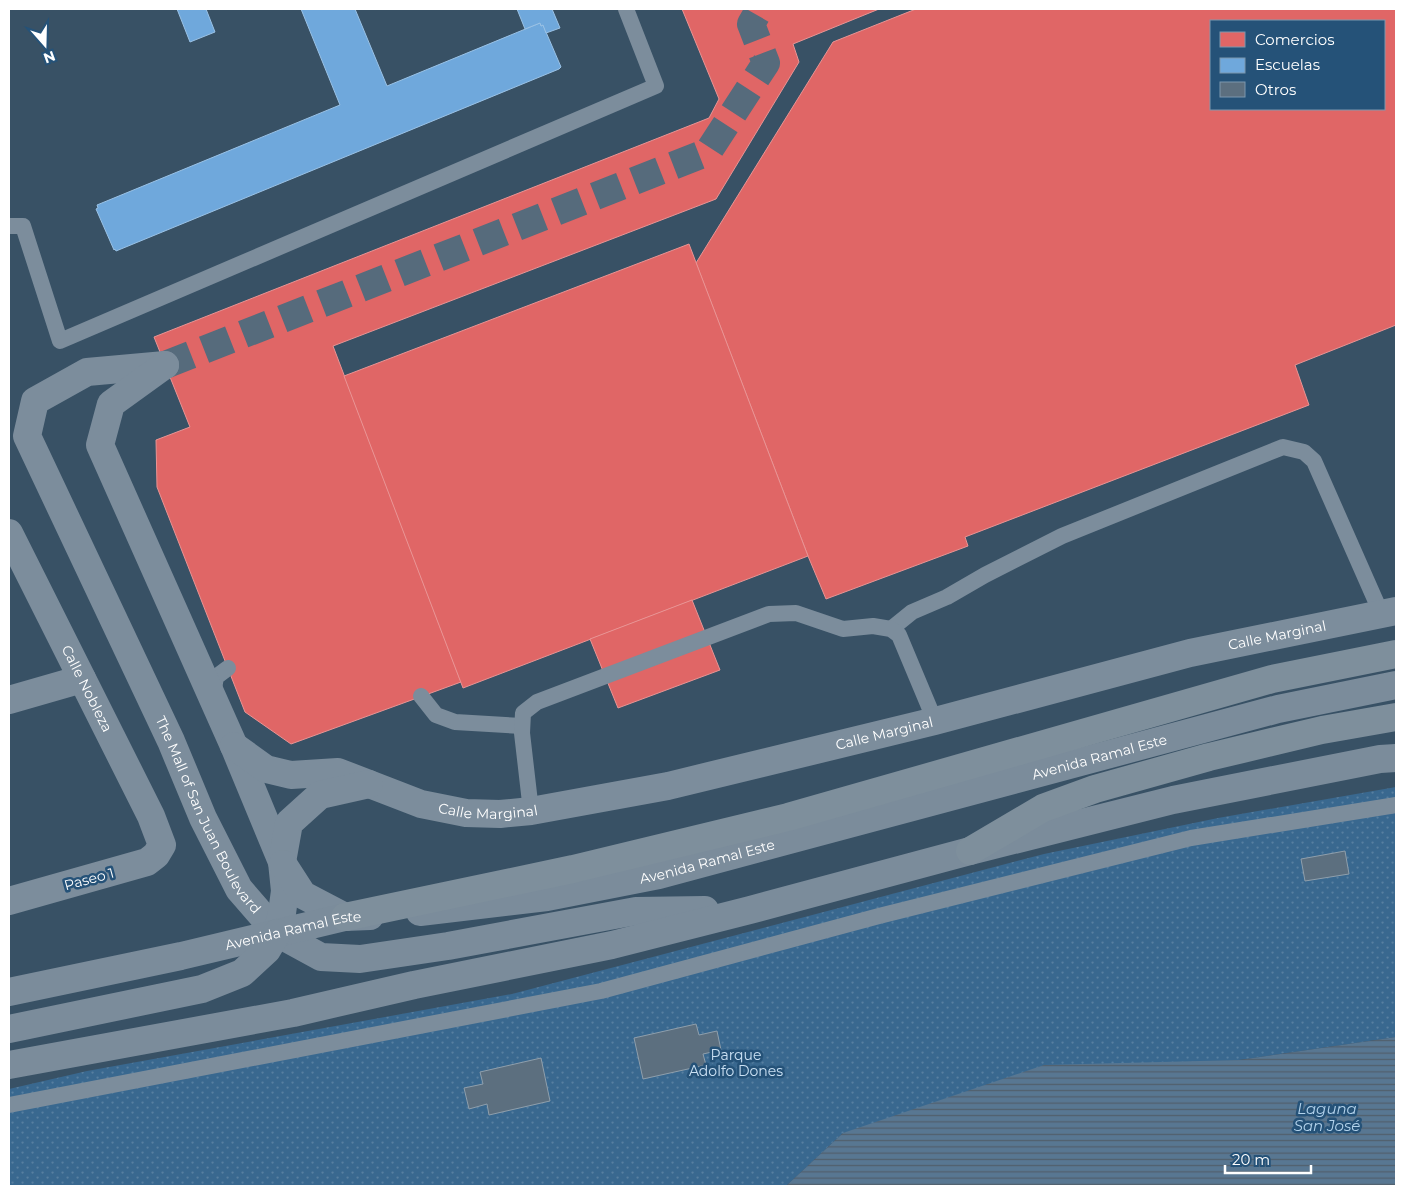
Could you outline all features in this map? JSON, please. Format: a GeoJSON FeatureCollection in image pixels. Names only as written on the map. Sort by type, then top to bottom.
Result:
{"type":"FeatureCollection","features":[{"type":"Feature","properties":{"kind":"highway"},"geometry":{"type":"LineString","coordinates":[[345,917],[574,869],[788,816],[1272,680],[1396,654]]}},
{"type":"Feature","properties":{"kind":"highway"},"geometry":{"type":"LineString","coordinates":[[970,851],[1042,808],[1095,789],[1209,757],[1322,730],[1396,717]]}},
{"type":"Feature","properties":{"kind":"main road","name":"Avenida Ramal Este"},"geometry":{"type":"LineString","coordinates":[[9,992],[171,958],[345,917],[407,914],[547,896],[659,875],[1278,709],[1396,685]]}},
{"type":"Feature","properties":{"kind":"main road"},"geometry":{"type":"LineString","coordinates":[[9,1065],[293,1012],[612,944],[1173,800],[1396,758]]}},
{"type":"Feature","properties":{"kind":"main road"},"geometry":{"type":"LineString","coordinates":[[9,1029],[202,989],[242,973],[267,950],[277,933],[321,957],[360,959],[448,946],[636,911],[750,910]]}},
{"type":"Feature","properties":{"kind":"street","name":"The Mall of San Juan Boulevard"},"geometry":{"type":"LineString","coordinates":[[165,365],[111,404],[100,446],[234,746],[282,862],[285,890],[277,933],[239,889],[212,835],[28,436],[35,401],[87,372],[165,365]]}},
{"type":"Feature","properties":{"kind":"street","name":"Calle Nobleza"},"geometry":{"type":"LineString","coordinates":[[9,533],[151,816],[162,845]]}},
{"type":"Feature","properties":{"kind":"street","name":"Calle Marginal"},"geometry":{"type":"LineString","coordinates":[[234,746],[266,769],[291,775],[338,772],[421,804],[466,814],[500,814],[531,811],[668,786],[935,721],[1190,653],[1388,612]]}},
{"type":"Feature","properties":{"kind":"street"},"geometry":{"type":"LineString","coordinates":[[9,700],[82,679]]}},
{"type":"Feature","properties":{"kind":"street"},"geometry":{"type":"LineString","coordinates":[[345,917],[303,894],[282,862],[289,823],[320,795],[370,784]]}},
{"type":"Feature","properties":{"kind":"street","name":"Paseo 1"},"geometry":{"type":"LineString","coordinates":[[9,901],[147,862],[156,856],[162,845]]}},
{"type":"Feature","properties":{"kind":"lane"},"geometry":{"type":"LineString","coordinates":[[9,226],[22,226],[60,341],[656,86],[626,9]]}},
{"type":"Feature","properties":{"kind":"lane"},"geometry":{"type":"LineString","coordinates":[[891,629],[912,612],[947,597],[985,575],[1062,536],[1283,447],[1304,452],[1314,461],[1388,612]]}},
{"type":"Feature","properties":{"kind":"lane"},"geometry":{"type":"LineString","coordinates":[[531,811],[522,733],[523,713],[537,702],[770,614],[796,613],[843,628],[873,626],[891,629],[899,635],[935,721]]}},
{"type":"Feature","properties":{"kind":"lane"},"geometry":{"type":"LineString","coordinates":[[212,698],[216,678],[228,668]]}},
{"type":"Feature","properties":{"kind":"lane"},"geometry":{"type":"LineString","coordinates":[[421,696],[436,715],[455,722],[522,726]]}},
{"type":"Feature","properties":{"kind":"lane"},"geometry":{"type":"LineString","coordinates":[[9,1105],[601,991],[879,916],[1191,838],[1396,805]]}},
{"type":"Feature","properties":{"kind":"green space","name":"Parque Adolfo Dones"},"geometry":{"type":"Polygon","coordinates":[[[1396,787],[1396,1037],[1239,1060],[843,1133],[786,1186],[9,1186],[9,1089],[87,1071],[512,994],[1044,854],[1218,818],[1396,787]]]}},
{"type":"Feature","properties":{"kind":"water","name":"Laguna San José"},"geometry":{"type":"Polygon","coordinates":[[[1396,1037],[1396,1186],[786,1186],[843,1133],[1044,1065],[1239,1060],[1396,1037]]]}},
{"type":"Feature","properties":{"kind":"building: Comercios"},"geometry":{"type":"Polygon","coordinates":[[[682,9],[879,9],[793,44],[799,62],[716,199],[333,346],[461,682],[291,744],[245,712],[157,487],[156,440],[190,427],[154,337],[709,118],[719,99],[682,9]]]}},
{"type":"Feature","properties":{"kind":"building: Comercios"},"geometry":{"type":"Polygon","coordinates":[[[916,9],[1396,9],[1396,325],[1295,365],[1309,405],[965,537],[968,546],[826,599],[696,263],[833,42],[916,9]]]}},
{"type":"Feature","properties":{"kind":"building: Comercios"},"geometry":{"type":"Polygon","coordinates":[[[689,244],[808,556],[463,688],[344,376],[689,244]]]}},
{"type":"Feature","properties":{"kind":"building: Comercios"},"geometry":{"type":"Polygon","coordinates":[[[692,600],[720,670],[618,708],[590,639],[692,600]]]}},
{"type":"Feature","properties":{"kind":"building: Escuelas"},"geometry":{"type":"Polygon","coordinates":[[[177,9],[206,9],[215,32],[190,42],[177,9]]]}},
{"type":"Feature","properties":{"kind":"building: Escuelas"},"geometry":{"type":"Polygon","coordinates":[[[301,9],[355,9],[387,86],[540,23],[541,26],[543,25],[561,67],[116,251],[114,250],[96,209],[98,208],[97,205],[340,105],[301,9]]]}},
{"type":"Feature","properties":{"kind":"building: Escuelas"},"geometry":{"type":"Polygon","coordinates":[[[517,9],[552,9],[560,28],[546,33],[543,25],[541,26],[540,23],[525,29],[517,9]]]}},
{"type":"Feature","properties":{"kind":"building: Otros"},"geometry":{"type":"Polygon","coordinates":[[[1345,851],[1349,874],[1305,881],[1301,859],[1345,851]]]}},
{"type":"Feature","properties":{"kind":"building: Otros"},"geometry":{"type":"Polygon","coordinates":[[[696,1024],[699,1035],[717,1031],[721,1050],[703,1054],[706,1065],[643,1079],[634,1038],[696,1024]]]}},
{"type":"Feature","properties":{"kind":"building: Otros"},"geometry":{"type":"Polygon","coordinates":[[[541,1058],[550,1101],[489,1115],[487,1104],[469,1109],[464,1088],[483,1084],[480,1072],[541,1058]]]}},
{"type":"Feature","properties":{"kind":"tunnel"},"geometry":{"type":"LineString","coordinates":[[165,365],[708,152],[766,63],[751,24],[759,10],[762,9]]}}]}
